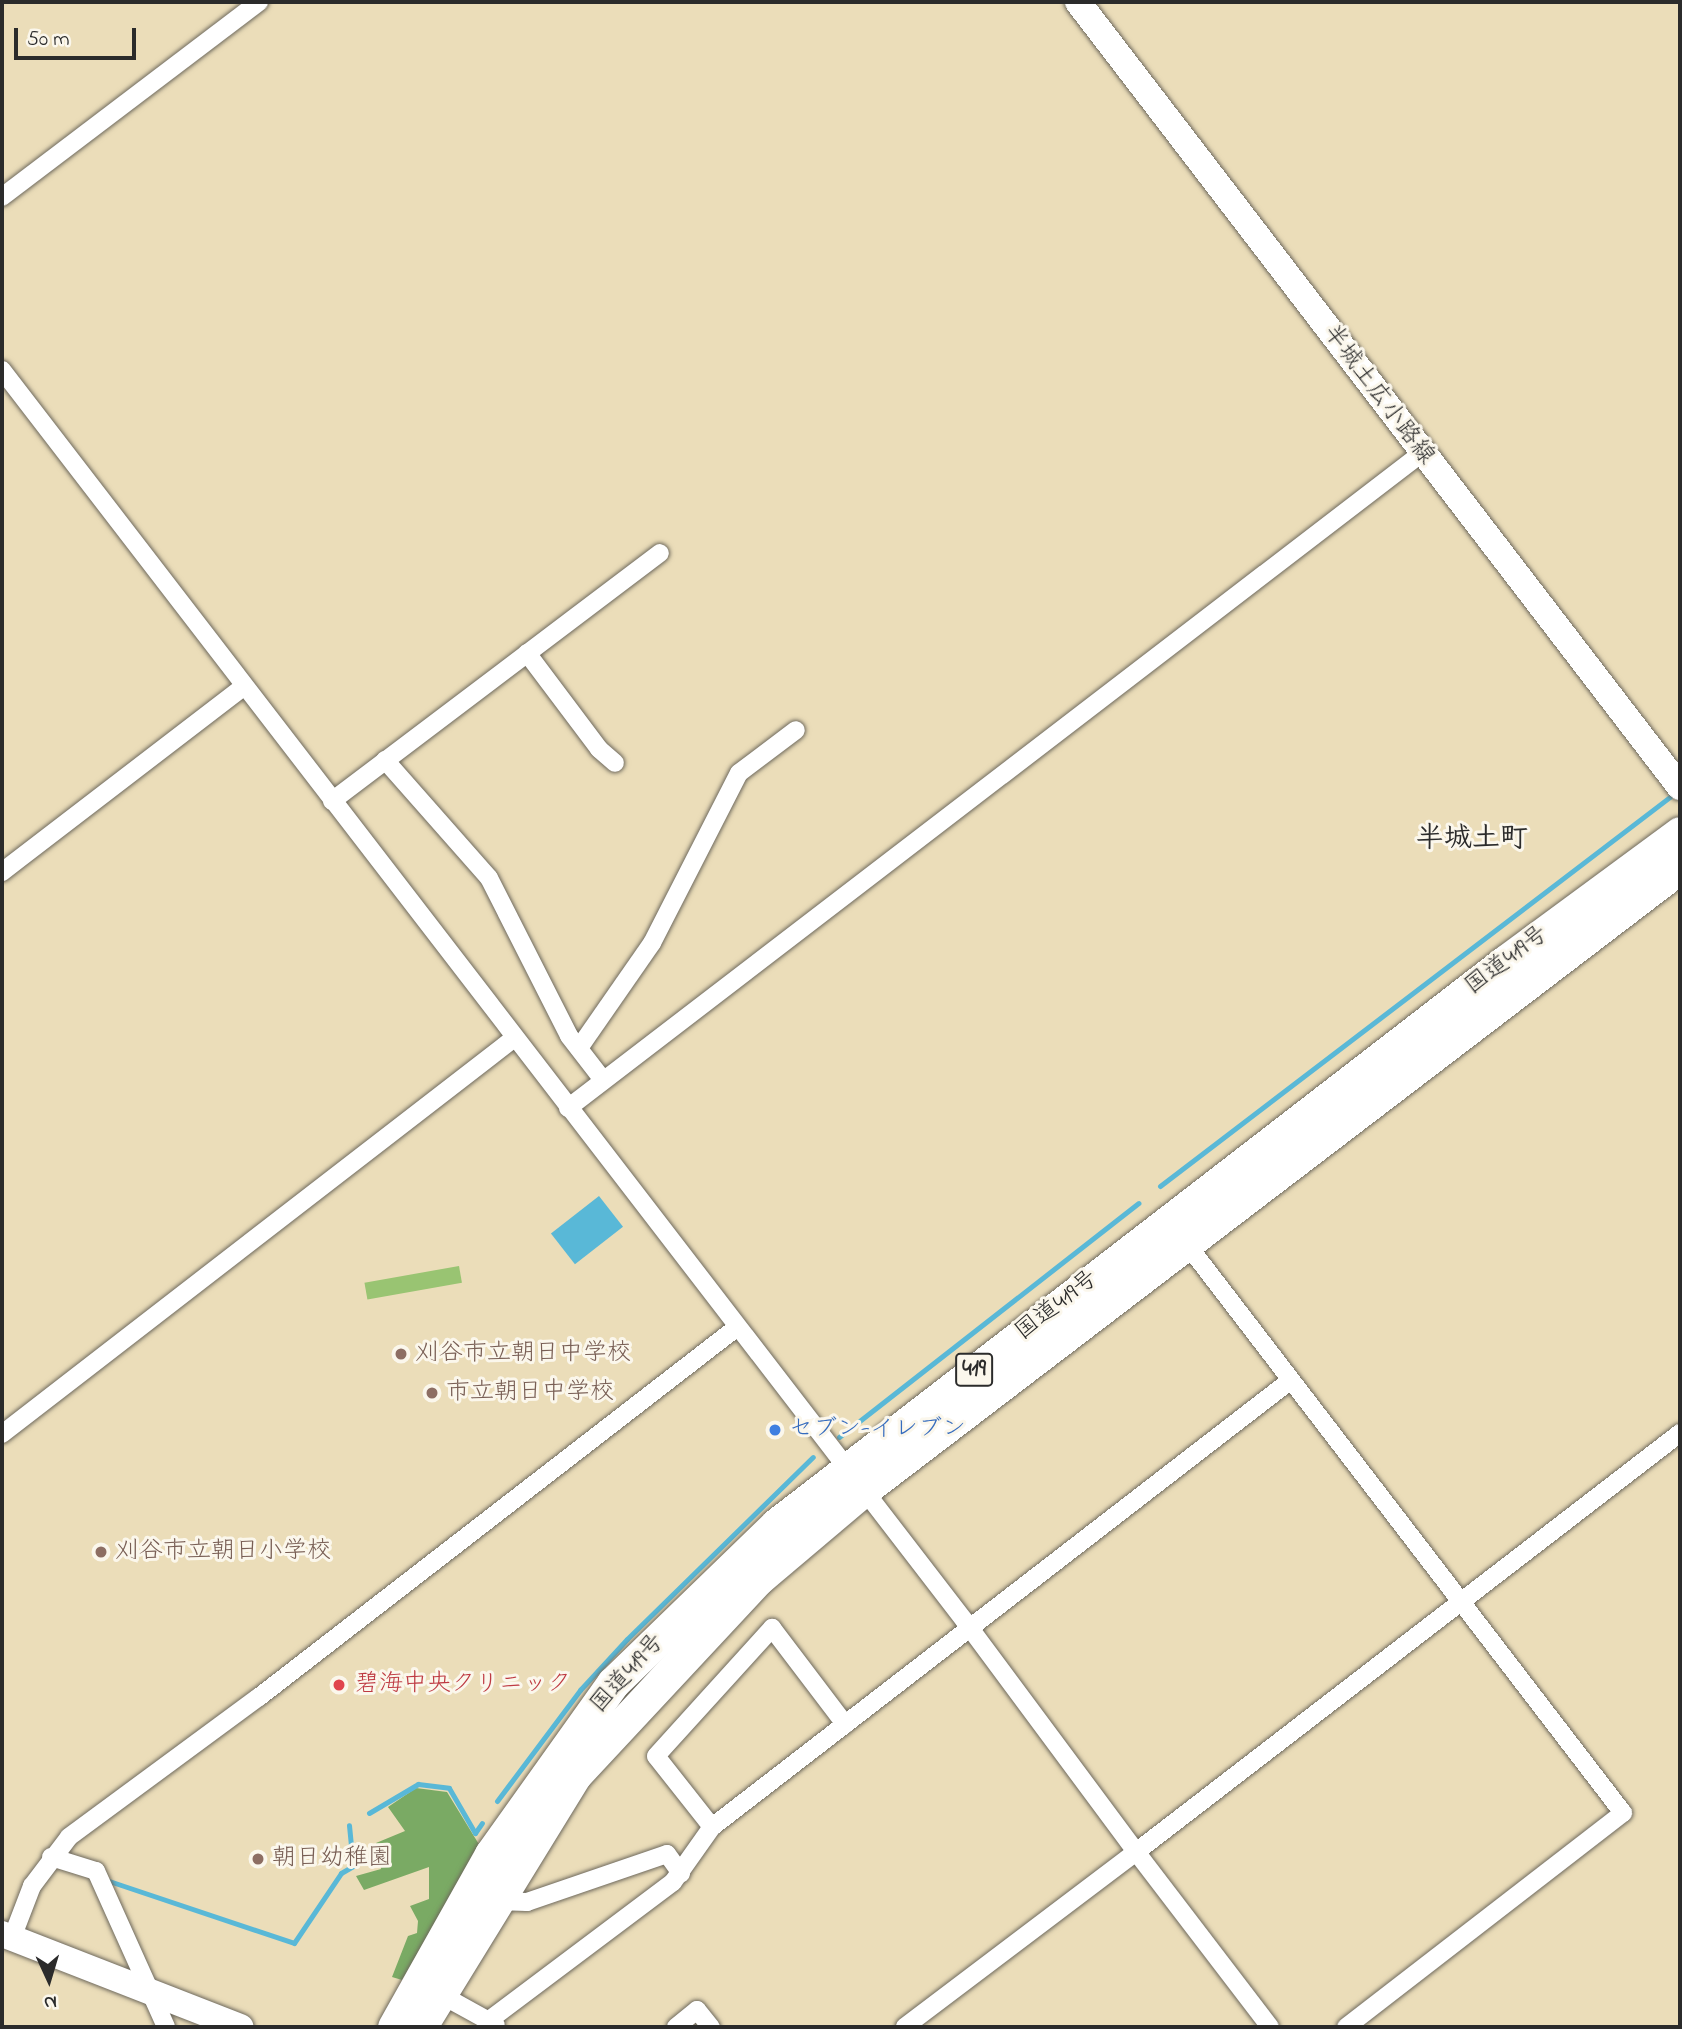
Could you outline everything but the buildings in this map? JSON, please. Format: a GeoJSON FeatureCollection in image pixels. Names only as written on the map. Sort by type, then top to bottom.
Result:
{"type":"FeatureCollection","features":[{"type":"Feature","properties":{"kind":"highway","name":"国道419号"},"geometry":{"type":"LineString","coordinates":[[420,2027],[438,1993],[575,1776],[854,1480],[1483,979],[1680,833]]}},
{"type":"Feature","properties":{"kind":"highway","name":"国道419号"},"geometry":{"type":"LineString","coordinates":[[394,2027],[491,1854],[613,1683],[777,1524],[854,1480],[1186,1243],[1680,867]]}},
{"type":"Feature","properties":{"kind":"main road","name":"半城土広小路線"},"geometry":{"type":"LineString","coordinates":[[1078,2],[1677,783]]}},
{"type":"Feature","properties":{"kind":"main road"},"geometry":{"type":"LineString","coordinates":[[7,1936],[241,2027]]}},
{"type":"Feature","properties":{"kind":"street"},"geometry":{"type":"LineString","coordinates":[[2,197],[259,2]]}},
{"type":"Feature","properties":{"kind":"street"},"geometry":{"type":"LineString","coordinates":[[2,370],[1270,2027]]}},
{"type":"Feature","properties":{"kind":"street"},"geometry":{"type":"LineString","coordinates":[[568,1108],[1422,453]]}},
{"type":"Feature","properties":{"kind":"street"},"geometry":{"type":"LineString","coordinates":[[332,800],[660,553]]}},
{"type":"Feature","properties":{"kind":"street"},"geometry":{"type":"LineString","coordinates":[[527,653],[599,749],[615,763]]}},
{"type":"Feature","properties":{"kind":"street"},"geometry":{"type":"LineString","coordinates":[[2,872],[243,687]]}},
{"type":"Feature","properties":{"kind":"street"},"geometry":{"type":"LineString","coordinates":[[579,1048],[652,943],[739,774],[796,730]]}},
{"type":"Feature","properties":{"kind":"street"},"geometry":{"type":"LineString","coordinates":[[385,760],[489,878],[579,1048],[603,1080]]}},
{"type":"Feature","properties":{"kind":"street"},"geometry":{"type":"LineString","coordinates":[[2,1434],[513,1039]]}},
{"type":"Feature","properties":{"kind":"street"},"geometry":{"type":"LineString","coordinates":[[1186,1243],[1623,1813],[1346,2027]]}},
{"type":"Feature","properties":{"kind":"street"},"geometry":{"type":"LineString","coordinates":[[7,1936],[32,1886],[51,1857],[69,1837],[259,1697],[736,1328]]}},
{"type":"Feature","properties":{"kind":"street"},"geometry":{"type":"LineString","coordinates":[[438,1993],[493,2024],[681,1873],[712,1827],[966,1628],[1291,1380]]}},
{"type":"Feature","properties":{"kind":"street"},"geometry":{"type":"LineString","coordinates":[[905,2027],[1680,1433]]}},
{"type":"Feature","properties":{"kind":"street"},"geometry":{"type":"LineString","coordinates":[[712,1827],[656,1756],[772,1628],[845,1724]]}},
{"type":"Feature","properties":{"kind":"street"},"geometry":{"type":"LineString","coordinates":[[496,1901],[527,1902],[667,1854],[681,1873]]}},
{"type":"Feature","properties":{"kind":"street"},"geometry":{"type":"LineString","coordinates":[[51,1857],[96,1871],[153,1992],[166,2027]]}},
{"type":"Feature","properties":{"kind":"street"},"geometry":{"type":"LineString","coordinates":[[676,2027],[697,2010],[711,2027]]}},
{"type":"Feature","properties":{"kind":"green space"},"geometry":{"type":"Polygon","coordinates":[[[459,1266],[462,1283],[367,1299],[364,1283],[459,1266]]]}},
{"type":"Feature","properties":{"kind":"green space"},"geometry":{"type":"Polygon","coordinates":[[[416,1788],[447,1792],[480,1846],[402,1980],[392,1977],[408,1936],[417,1933],[418,1921],[410,1906],[429,1899],[429,1867],[364,1890],[356,1876],[381,1869],[376,1843],[405,1831],[388,1807],[416,1788]]]}},
{"type":"Feature","properties":{"kind":"water"},"geometry":{"type":"Polygon","coordinates":[[[599,1196],[623,1227],[575,1264],[551,1234],[599,1196]]]}},
{"type":"Feature","properties":{"kind":"waterway"},"geometry":{"type":"LineString","coordinates":[[1160,1186],[1675,793]]}},
{"type":"Feature","properties":{"kind":"waterway"},"geometry":{"type":"LineString","coordinates":[[839,1437],[1139,1203]]}},
{"type":"Feature","properties":{"kind":"waterway"},"geometry":{"type":"LineString","coordinates":[[497,1801],[580,1690],[627,1639],[813,1457]]}},
{"type":"Feature","properties":{"kind":"waterway"},"geometry":{"type":"LineString","coordinates":[[369,1813],[418,1784],[449,1788],[475,1833],[482,1823]]}},
{"type":"Feature","properties":{"kind":"waterway"},"geometry":{"type":"LineString","coordinates":[[109,1881],[294,1943],[341,1873],[353,1866],[349,1825]]}},
{"type":"Feature","properties":{"kind":"place","name":"刈谷市立朝日中学校"},"geometry":{"type":"Point","coordinates":[401,1354]}},
{"type":"Feature","properties":{"kind":"place","name":"市立朝日中学校"},"geometry":{"type":"Point","coordinates":[432,1393]}},
{"type":"Feature","properties":{"kind":"place","name":"セブン-イレブン"},"geometry":{"type":"Point","coordinates":[775,1430]}},
{"type":"Feature","properties":{"kind":"place","name":"刈谷市立朝日小学校"},"geometry":{"type":"Point","coordinates":[101,1552]}},
{"type":"Feature","properties":{"kind":"place","name":"碧海中央クリニック"},"geometry":{"type":"Point","coordinates":[339,1685]}},
{"type":"Feature","properties":{"kind":"place","name":"朝日幼稚園"},"geometry":{"type":"Point","coordinates":[258,1859]}},
{"type":"Feature","properties":{"kind":"district","name":"半城土町"},"geometry":{"type":"Point","coordinates":[1472,840]}}]}
